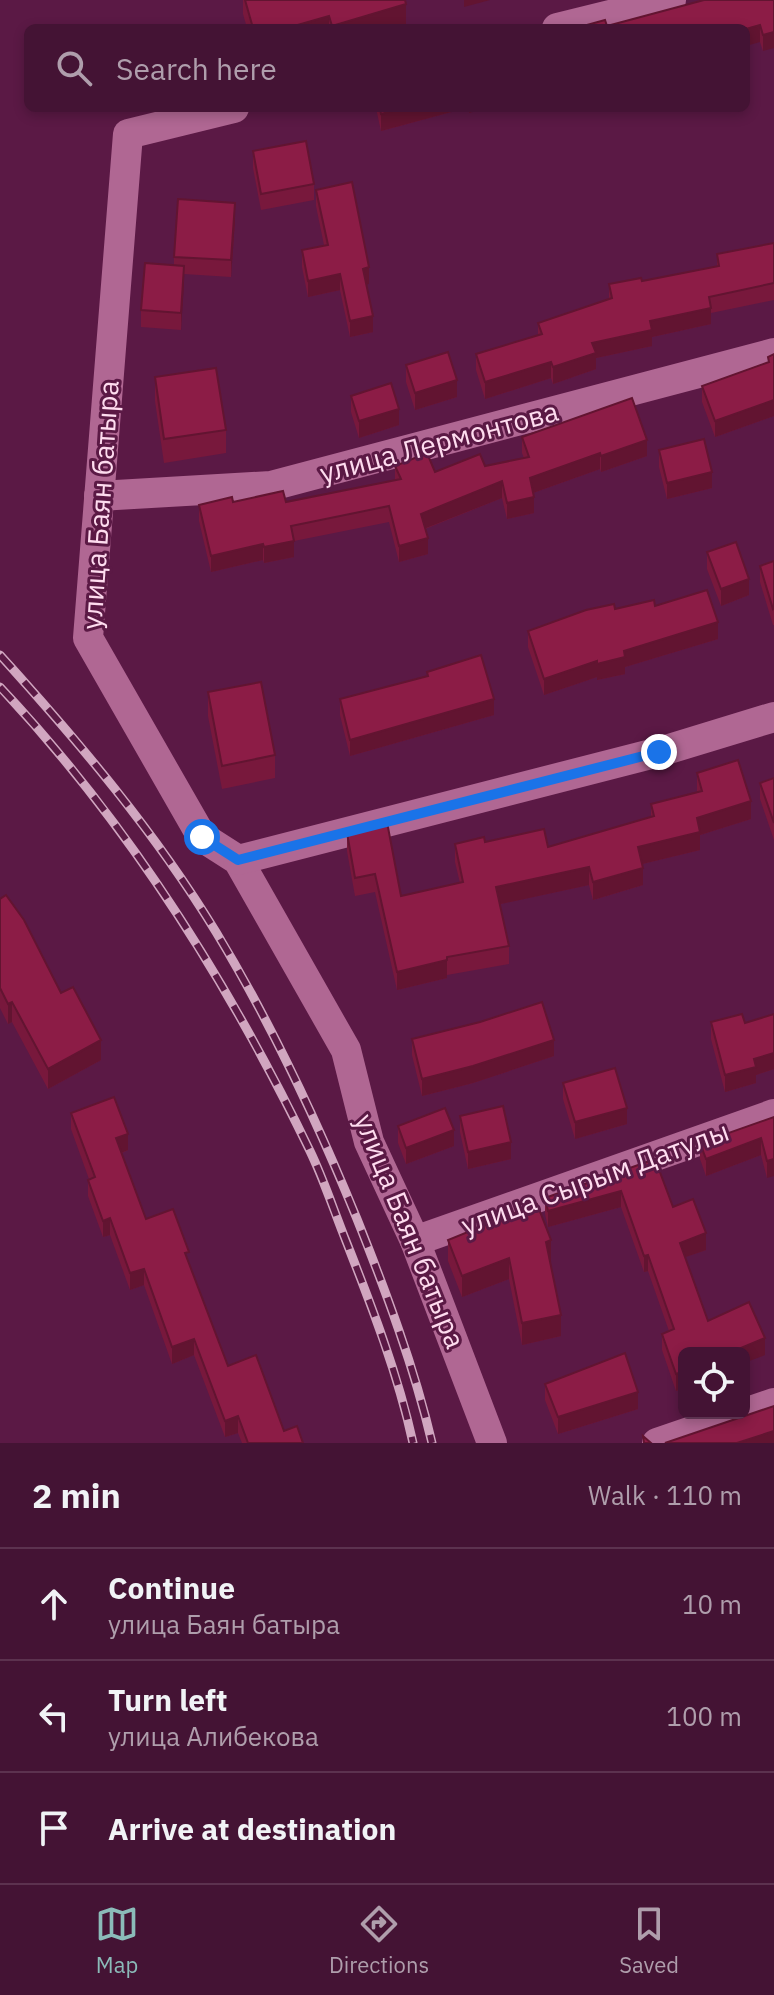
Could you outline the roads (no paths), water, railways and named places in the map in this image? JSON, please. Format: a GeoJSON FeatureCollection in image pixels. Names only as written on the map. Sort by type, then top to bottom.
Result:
{"type":"FeatureCollection","features":[{"type":"Feature","properties":{"kind":"street"},"geometry":{"type":"LineString","coordinates":[[573,24],[671,0]]}},
{"type":"Feature","properties":{"kind":"street","name":"улица Баян батыра"},"geometry":{"type":"LineString","coordinates":[[218,112],[128,134],[88,638],[202,837],[238,860],[346,1050],[369,1142],[415,1241],[492,1443]]}},
{"type":"Feature","properties":{"kind":"street","name":"улица Лермонтова"},"geometry":{"type":"LineString","coordinates":[[99,496],[271,486],[774,353]]}},
{"type":"Feature","properties":{"kind":"street"},"geometry":{"type":"LineString","coordinates":[[238,860],[659,752],[774,717]]}},
{"type":"Feature","properties":{"kind":"street","name":"улица Сырым Датулы"},"geometry":{"type":"LineString","coordinates":[[415,1241],[774,1114]]}},
{"type":"Feature","properties":{"kind":"street"},"geometry":{"type":"LineString","coordinates":[[657,1443],[774,1403]]}},
{"type":"Feature","properties":{"kind":"railway"},"geometry":{"type":"LineString","coordinates":[[0,655],[87,754],[141,823],[216,932],[256,1001],[309,1109],[357,1219],[399,1330],[432,1443]]}},
{"type":"Feature","properties":{"kind":"railway"},"geometry":{"type":"LineString","coordinates":[[0,687],[47,739],[133,849],[210,966],[279,1088],[324,1184],[384,1341],[413,1443]]}}]}
